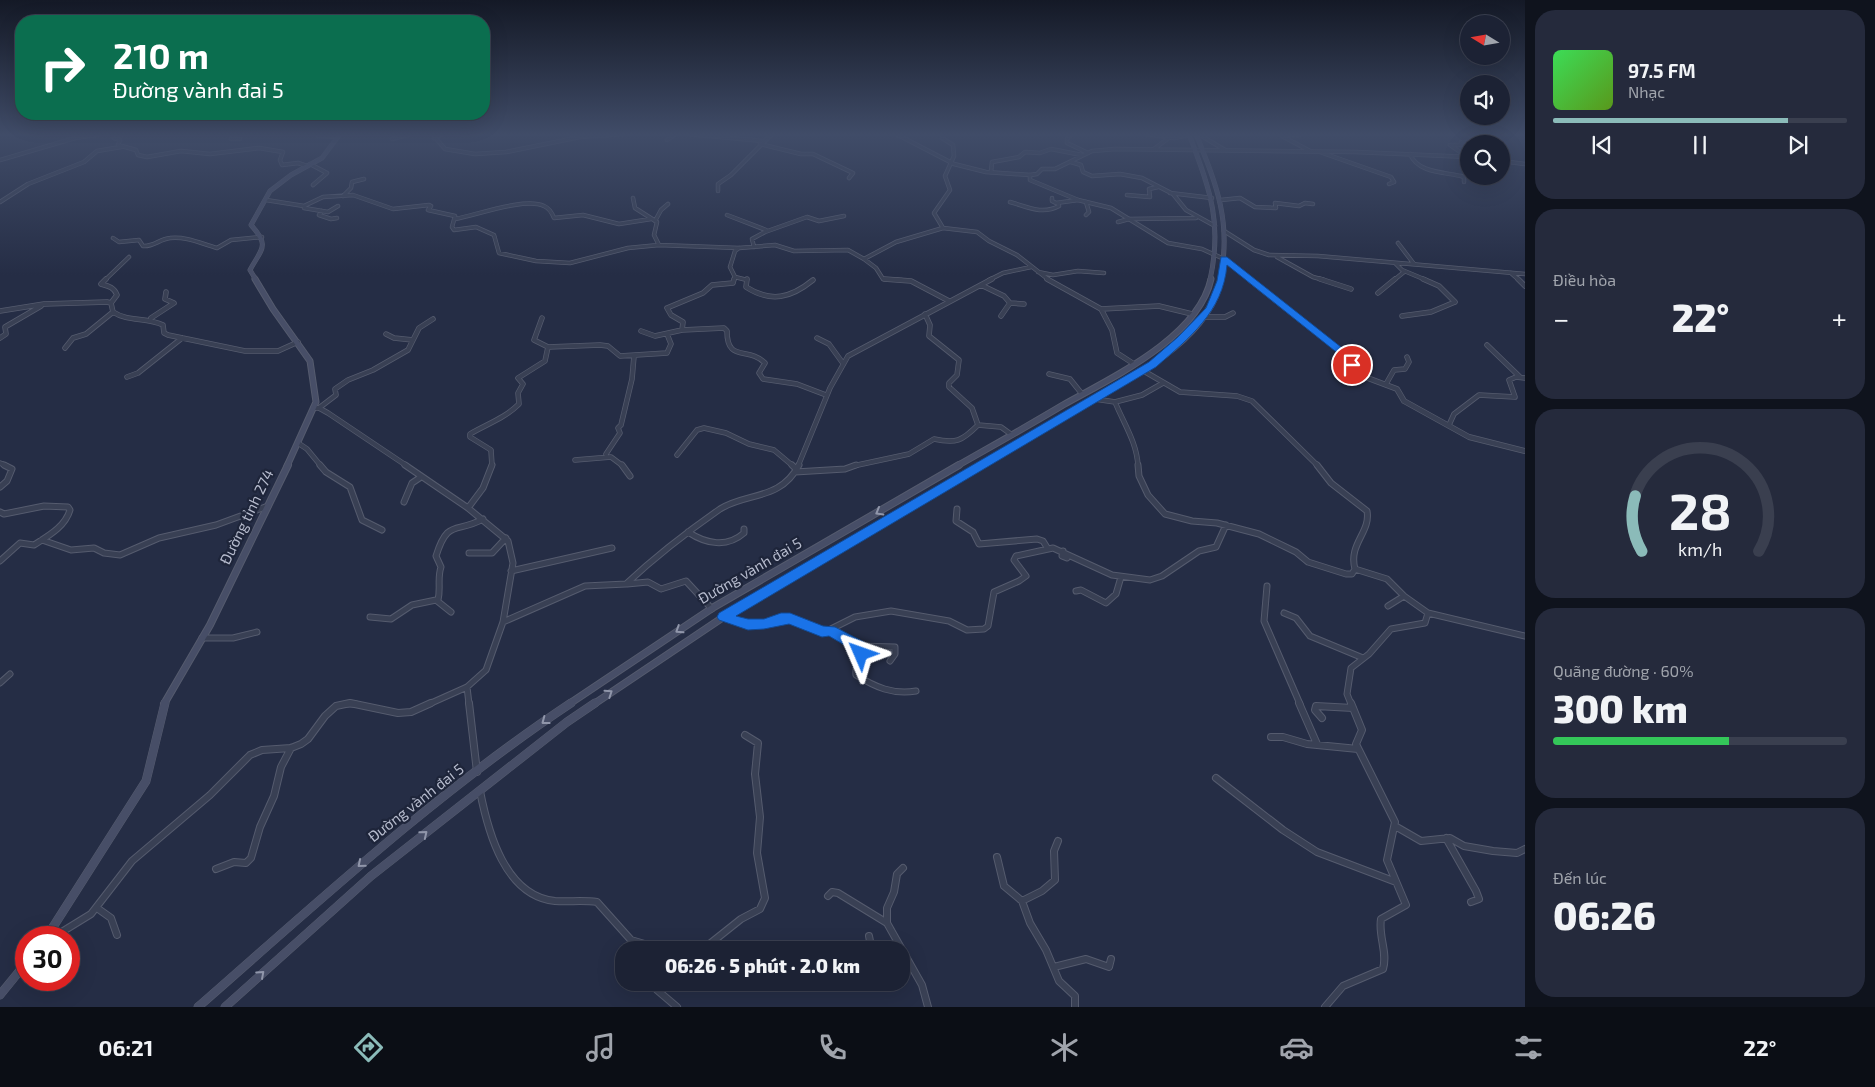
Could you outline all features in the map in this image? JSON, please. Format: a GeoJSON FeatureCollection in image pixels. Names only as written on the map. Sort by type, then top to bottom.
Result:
{"type":"FeatureCollection","features":[{"type":"Feature","properties":{"kind":"main road"},"geometry":{"type":"LineString","coordinates":[[262,237],[251,224],[273,188],[284,181]]}},
{"type":"Feature","properties":{"kind":"main road","name":"Đường vành đai 5"},"geometry":{"type":"LineString","coordinates":[[198,1007],[365,860],[560,710],[712,608],[1134,364],[1172,334],[1200,305],[1211,278],[1215,226],[1212,198],[1206,181]]}},
{"type":"Feature","properties":{"kind":"main road","name":"Đường vành đai 5"},"geometry":{"type":"LineString","coordinates":[[225,1007],[371,876],[566,722],[723,617],[1142,370],[1182,339],[1210,309],[1222,281],[1224,231],[1221,200],[1214,181]]}},
{"type":"Feature","properties":{"kind":"main road","name":"Đường tỉnh 274"},"geometry":{"type":"LineString","coordinates":[[54,926],[122,823],[146,781],[162,708],[202,638],[316,408],[311,364],[250,270],[252,263],[263,250],[262,237]]}},
{"type":"Feature","properties":{"kind":"main road"},"geometry":{"type":"LineString","coordinates":[[0,995],[15,977]]}},
{"type":"Feature","properties":{"kind":"street"},"geometry":{"type":"LineString","coordinates":[[0,202],[36,181]]}},
{"type":"Feature","properties":{"kind":"street"},"geometry":{"type":"LineString","coordinates":[[313,185],[318,181]]}},
{"type":"Feature","properties":{"kind":"street"},"geometry":{"type":"LineString","coordinates":[[342,197],[351,188],[352,182],[356,181]]}},
{"type":"Feature","properties":{"kind":"street"},"geometry":{"type":"LineString","coordinates":[[718,191],[718,184],[722,181]]}},
{"type":"Feature","properties":{"kind":"street"},"geometry":{"type":"LineString","coordinates":[[943,228],[934,213],[950,190],[947,181]]}},
{"type":"Feature","properties":{"kind":"street"},"geometry":{"type":"LineString","coordinates":[[1032,181],[1078,200],[1108,206],[1130,219],[1139,227],[1168,243],[1202,249],[1224,258],[1343,353],[1365,377],[1400,391],[1404,401],[1475,439],[1525,451]]}},
{"type":"Feature","properties":{"kind":"street"},"geometry":{"type":"LineString","coordinates":[[1147,181],[1170,192],[1212,198]]}},
{"type":"Feature","properties":{"kind":"street"},"geometry":{"type":"LineString","coordinates":[[1389,184],[1393,181]]}},
{"type":"Feature","properties":{"kind":"street"},"geometry":{"type":"LineString","coordinates":[[1127,195],[1148,198],[1150,197],[1150,189],[1160,187]]}},
{"type":"Feature","properties":{"kind":"street"},"geometry":{"type":"LineString","coordinates":[[1170,192],[1184,208],[1197,218],[1215,226]]}},
{"type":"Feature","properties":{"kind":"street"},"geometry":{"type":"LineString","coordinates":[[295,206],[308,205],[323,197],[355,195],[393,210],[429,204],[431,206],[428,210],[454,215],[455,219]]}},
{"type":"Feature","properties":{"kind":"street"},"geometry":{"type":"LineString","coordinates":[[633,198],[635,208],[657,224],[654,235],[658,245]]}},
{"type":"Feature","properties":{"kind":"street"},"geometry":{"type":"LineString","coordinates":[[1052,198],[1052,201],[1058,203],[1078,200]]}},
{"type":"Feature","properties":{"kind":"street"},"geometry":{"type":"LineString","coordinates":[[1221,200],[1240,198],[1257,208],[1276,208],[1275,203],[1299,206],[1305,203],[1313,204]]}},
{"type":"Feature","properties":{"kind":"street"},"geometry":{"type":"LineString","coordinates":[[266,200],[329,212],[338,206]]}},
{"type":"Feature","properties":{"kind":"street"},"geometry":{"type":"LineString","coordinates":[[1010,202],[1043,211],[1059,206],[1058,203]]}},
{"type":"Feature","properties":{"kind":"street"},"geometry":{"type":"LineString","coordinates":[[1086,202],[1088,212],[1086,215]]}},
{"type":"Feature","properties":{"kind":"street"},"geometry":{"type":"LineString","coordinates":[[455,219],[512,205],[536,204],[542,204],[548,208],[554,218],[585,216],[619,224],[651,218]]}},
{"type":"Feature","properties":{"kind":"street"},"geometry":{"type":"LineString","coordinates":[[655,221],[661,210],[668,204]]}},
{"type":"Feature","properties":{"kind":"street"},"geometry":{"type":"LineString","coordinates":[[322,211],[319,215],[321,217],[338,218]]}},
{"type":"Feature","properties":{"kind":"street"},"geometry":{"type":"LineString","coordinates":[[727,215],[766,230]]}},
{"type":"Feature","properties":{"kind":"street"},"geometry":{"type":"LineString","coordinates":[[754,247],[752,239],[766,230],[789,225],[807,217],[819,221],[844,216]]}},
{"type":"Feature","properties":{"kind":"street"},"geometry":{"type":"LineString","coordinates":[[1118,222],[1158,217],[1197,218]]}},
{"type":"Feature","properties":{"kind":"street"},"geometry":{"type":"LineString","coordinates":[[455,219],[452,227],[454,230],[476,227],[494,235],[498,253],[536,260],[578,262],[628,248],[658,245],[739,248],[775,245],[797,251],[846,249],[876,268],[883,279],[911,281],[949,302]]}},
{"type":"Feature","properties":{"kind":"street"},"geometry":{"type":"LineString","coordinates":[[864,259],[900,241],[943,228],[977,232],[989,241],[1017,255],[1037,272],[1070,293],[1101,309],[1165,307],[1184,310],[1192,314]]}},
{"type":"Feature","properties":{"kind":"street"},"geometry":{"type":"LineString","coordinates":[[1224,231],[1254,250],[1286,260],[1300,271],[1312,277],[1351,288]]}},
{"type":"Feature","properties":{"kind":"street"},"geometry":{"type":"LineString","coordinates":[[113,238],[119,242],[132,239],[139,240],[143,246],[148,247],[172,238],[196,240],[217,248],[231,240],[262,237]]}},
{"type":"Feature","properties":{"kind":"street"},"geometry":{"type":"LineString","coordinates":[[1398,243],[1414,264]]}},
{"type":"Feature","properties":{"kind":"street"},"geometry":{"type":"LineString","coordinates":[[682,330],[683,322],[671,315],[667,310],[668,306],[700,294],[712,285],[732,284],[735,277],[730,267],[735,252],[739,248]]}},
{"type":"Feature","properties":{"kind":"street"},"geometry":{"type":"LineString","coordinates":[[1274,255],[1318,256],[1525,274]]}},
{"type":"Feature","properties":{"kind":"street"},"geometry":{"type":"LineString","coordinates":[[0,311],[44,304],[111,303],[117,296],[116,292],[111,286],[101,283],[129,257]]}},
{"type":"Feature","properties":{"kind":"street"},"geometry":{"type":"LineString","coordinates":[[1395,263],[1404,272],[1439,286],[1455,302],[1444,304],[1434,311],[1413,312],[1402,316]]}},
{"type":"Feature","properties":{"kind":"street"},"geometry":{"type":"LineString","coordinates":[[626,584],[656,556],[684,538],[688,532],[728,504],[768,494],[796,471],[826,395],[842,362],[851,354],[1006,272],[1031,267]]}},
{"type":"Feature","properties":{"kind":"street"},"geometry":{"type":"LineString","coordinates":[[1037,272],[1053,275],[1078,271],[1104,273]]}},
{"type":"Feature","properties":{"kind":"street"},"geometry":{"type":"LineString","coordinates":[[1378,293],[1404,272]]}},
{"type":"Feature","properties":{"kind":"street"},"geometry":{"type":"LineString","coordinates":[[1512,273],[1525,286]]}},
{"type":"Feature","properties":{"kind":"street"},"geometry":{"type":"LineString","coordinates":[[735,277],[747,279],[746,287],[757,295],[777,298],[790,296],[813,280]]}},
{"type":"Feature","properties":{"kind":"street"},"geometry":{"type":"LineString","coordinates":[[981,285],[1004,296],[1010,303],[1024,304]]}},
{"type":"Feature","properties":{"kind":"street"},"geometry":{"type":"LineString","coordinates":[[151,318],[174,304],[165,299],[166,292]]}},
{"type":"Feature","properties":{"kind":"street"},"geometry":{"type":"LineString","coordinates":[[111,303],[113,312],[120,316],[151,318],[163,325],[166,334],[182,338],[245,350],[278,351],[298,342]]}},
{"type":"Feature","properties":{"kind":"street"},"geometry":{"type":"LineString","coordinates":[[1001,316],[1010,303]]}},
{"type":"Feature","properties":{"kind":"street"},"geometry":{"type":"LineString","coordinates":[[0,338],[6,334],[5,327],[44,304]]}},
{"type":"Feature","properties":{"kind":"street"},"geometry":{"type":"LineString","coordinates":[[1101,309],[1112,330],[1117,353],[1134,364]]}},
{"type":"Feature","properties":{"kind":"street"},"geometry":{"type":"LineString","coordinates":[[65,348],[73,338],[86,334],[113,312]]}},
{"type":"Feature","properties":{"kind":"street"},"geometry":{"type":"LineString","coordinates":[[1202,317],[1225,317],[1233,313]]}},
{"type":"Feature","properties":{"kind":"street"},"geometry":{"type":"LineString","coordinates":[[925,314],[930,325],[929,336],[959,360],[959,372],[949,383],[949,387],[964,399],[973,410],[978,425]]}},
{"type":"Feature","properties":{"kind":"street"},"geometry":{"type":"LineString","coordinates":[[542,318],[534,340],[548,347],[608,346],[620,356],[667,353],[671,344],[667,334]]}},
{"type":"Feature","properties":{"kind":"street"},"geometry":{"type":"LineString","coordinates":[[73,926],[97,908],[132,861],[210,795],[244,759],[262,750],[291,748],[308,739],[325,716],[336,706],[350,704],[389,712],[411,712],[467,687],[486,670],[503,622],[511,571],[512,554],[506,538],[468,508],[316,408],[336,395],[336,388],[405,352],[419,328],[433,319]]}},
{"type":"Feature","properties":{"kind":"street"},"geometry":{"type":"LineString","coordinates":[[641,331],[651,336],[682,330],[724,328],[727,331],[727,346],[731,350],[758,356],[765,363],[759,373],[763,379],[797,384],[826,395]]}},
{"type":"Feature","properties":{"kind":"street"},"geometry":{"type":"LineString","coordinates":[[386,334],[394,338],[413,340]]}},
{"type":"Feature","properties":{"kind":"street"},"geometry":{"type":"LineString","coordinates":[[127,377],[138,373],[182,338]]}},
{"type":"Feature","properties":{"kind":"street"},"geometry":{"type":"LineString","coordinates":[[817,338],[829,344],[842,362]]}},
{"type":"Feature","properties":{"kind":"street"},"geometry":{"type":"LineString","coordinates":[[1487,345],[1520,377]]}},
{"type":"Feature","properties":{"kind":"street"},"geometry":{"type":"LineString","coordinates":[[468,508],[481,492],[492,467],[491,450],[470,437],[470,434],[493,420],[508,415],[518,404],[518,393],[523,384],[518,378],[545,361],[548,347]]}},
{"type":"Feature","properties":{"kind":"street"},"geometry":{"type":"LineString","coordinates":[[606,454],[620,433],[618,428],[621,425],[632,379],[634,356]]}},
{"type":"Feature","properties":{"kind":"street"},"geometry":{"type":"LineString","coordinates":[[1386,384],[1392,377],[1394,370],[1405,369],[1409,362],[1407,357]]}},
{"type":"Feature","properties":{"kind":"street"},"geometry":{"type":"LineString","coordinates":[[1094,399],[1111,399],[1115,402],[1126,430],[1137,448],[1138,476],[1148,495],[1164,513],[1192,521],[1226,525],[1264,536],[1317,565],[1350,575],[1355,569],[1352,549],[1368,518],[1364,507],[1331,483],[1311,459],[1252,401],[1237,396],[1180,392],[1142,370]]}},
{"type":"Feature","properties":{"kind":"street"},"geometry":{"type":"LineString","coordinates":[[1049,374],[1070,378],[1082,394]]}},
{"type":"Feature","properties":{"kind":"street"},"geometry":{"type":"LineString","coordinates":[[1448,426],[1454,414],[1479,395],[1514,397],[1509,382],[1513,377],[1525,378]]}},
{"type":"Feature","properties":{"kind":"street"},"geometry":{"type":"LineString","coordinates":[[1115,402],[1142,395],[1163,383]]}},
{"type":"Feature","properties":{"kind":"street"},"geometry":{"type":"LineString","coordinates":[[677,455],[697,430],[704,428],[726,433],[749,444],[774,450],[796,471],[845,469],[864,462],[901,458],[916,452],[934,439],[950,442],[966,437],[978,425],[1001,427],[1012,435]]}},
{"type":"Feature","properties":{"kind":"street"},"geometry":{"type":"LineString","coordinates":[[298,443],[317,458],[326,472],[350,488],[362,520],[382,530]]}},
{"type":"Feature","properties":{"kind":"street"},"geometry":{"type":"LineString","coordinates":[[574,460],[606,454],[617,459],[630,476]]}},
{"type":"Feature","properties":{"kind":"street"},"geometry":{"type":"LineString","coordinates":[[0,463],[12,469],[7,481],[0,487]]}},
{"type":"Feature","properties":{"kind":"street"},"geometry":{"type":"LineString","coordinates":[[404,502],[412,483],[421,476]]}},
{"type":"Feature","properties":{"kind":"street"},"geometry":{"type":"LineString","coordinates":[[0,512],[4,514],[50,505],[70,508],[67,520],[42,540],[34,545],[20,542],[0,560]]}},
{"type":"Feature","properties":{"kind":"street"},"geometry":{"type":"LineString","coordinates":[[42,540],[71,550],[94,548],[104,553],[120,555],[133,551],[159,538],[216,525],[268,506]]}},
{"type":"Feature","properties":{"kind":"street"},"geometry":{"type":"LineString","coordinates":[[958,509],[956,521],[974,534],[979,544],[1037,539],[1042,541],[1048,549]]}},
{"type":"Feature","properties":{"kind":"street"},"geometry":{"type":"LineString","coordinates":[[438,600],[440,591],[437,578],[442,567],[436,556],[443,537],[450,531],[476,524],[483,519]]}},
{"type":"Feature","properties":{"kind":"street"},"geometry":{"type":"LineString","coordinates":[[723,617],[748,625],[764,624],[787,618],[822,632],[830,631],[855,617],[891,611],[928,619],[949,621],[966,630],[984,629],[988,626],[994,592],[1003,586],[1021,581],[1026,576],[1014,558],[1025,553],[1048,549],[1063,551],[1108,574],[1150,580],[1162,576],[1199,551],[1216,547],[1226,525]]}},
{"type":"Feature","properties":{"kind":"street"},"geometry":{"type":"LineString","coordinates":[[688,532],[701,539],[726,544],[739,539],[744,533],[744,529]]}},
{"type":"Feature","properties":{"kind":"street"},"geometry":{"type":"LineString","coordinates":[[469,553],[492,553],[506,538]]}},
{"type":"Feature","properties":{"kind":"street"},"geometry":{"type":"LineString","coordinates":[[511,571],[581,556],[594,551],[606,551],[612,548]]}},
{"type":"Feature","properties":{"kind":"street"},"geometry":{"type":"LineString","coordinates":[[1063,551],[1062,556],[1066,558]]}},
{"type":"Feature","properties":{"kind":"street"},"geometry":{"type":"LineString","coordinates":[[1355,569],[1387,579],[1404,596],[1428,613],[1525,636]]}},
{"type":"Feature","properties":{"kind":"street"},"geometry":{"type":"LineString","coordinates":[[1076,591],[1080,590],[1106,603],[1116,594],[1121,577]]}},
{"type":"Feature","properties":{"kind":"street"},"geometry":{"type":"LineString","coordinates":[[503,622],[589,585],[648,582],[661,589],[686,581],[712,608]]}},
{"type":"Feature","properties":{"kind":"street"},"geometry":{"type":"LineString","coordinates":[[1267,586],[1264,621],[1317,744]]}},
{"type":"Feature","properties":{"kind":"street"},"geometry":{"type":"LineString","coordinates":[[1388,606],[1404,596]]}},
{"type":"Feature","properties":{"kind":"street"},"geometry":{"type":"LineString","coordinates":[[438,600],[451,612]]}},
{"type":"Feature","properties":{"kind":"street"},"geometry":{"type":"LineString","coordinates":[[370,617],[391,619],[403,613],[412,605],[438,600]]}},
{"type":"Feature","properties":{"kind":"street"},"geometry":{"type":"LineString","coordinates":[[1284,612],[1297,618],[1310,636],[1363,658]]}},
{"type":"Feature","properties":{"kind":"street"},"geometry":{"type":"LineString","coordinates":[[1428,613],[1426,622],[1423,624],[1390,629],[1363,658],[1350,668],[1347,694],[1362,730],[1357,740],[1358,749],[1396,826],[1421,841],[1446,838],[1468,847],[1496,852],[1516,853],[1525,850]]}},
{"type":"Feature","properties":{"kind":"street"},"geometry":{"type":"LineString","coordinates":[[830,631],[859,646],[894,647],[896,654],[890,661]]}},
{"type":"Feature","properties":{"kind":"street"},"geometry":{"type":"LineString","coordinates":[[202,638],[234,638],[257,632]]}},
{"type":"Feature","properties":{"kind":"street"},"geometry":{"type":"LineString","coordinates":[[859,646],[861,654],[855,669],[856,676],[893,693],[902,694],[916,691]]}},
{"type":"Feature","properties":{"kind":"street"},"geometry":{"type":"LineString","coordinates":[[0,683],[10,674]]}},
{"type":"Feature","properties":{"kind":"street"},"geometry":{"type":"LineString","coordinates":[[467,687],[477,772]]}},
{"type":"Feature","properties":{"kind":"street"},"geometry":{"type":"LineString","coordinates":[[1322,718],[1315,710],[1316,706],[1353,708]]}},
{"type":"Feature","properties":{"kind":"street"},"geometry":{"type":"LineString","coordinates":[[713,941],[736,922],[760,909],[765,898],[757,853],[760,817],[755,774],[759,748],[758,743],[745,735]]}},
{"type":"Feature","properties":{"kind":"street"},"geometry":{"type":"LineString","coordinates":[[1271,738],[1284,737],[1307,744],[1358,749]]}},
{"type":"Feature","properties":{"kind":"street"},"geometry":{"type":"LineString","coordinates":[[216,869],[234,862],[246,863],[251,858],[260,827],[274,796],[281,767],[291,748]]}},
{"type":"Feature","properties":{"kind":"street"},"geometry":{"type":"LineString","coordinates":[[1216,778],[1283,830],[1316,852],[1396,882]]}},
{"type":"Feature","properties":{"kind":"street"},"geometry":{"type":"LineString","coordinates":[[480,789],[485,823],[511,875],[520,887],[542,899],[597,902],[634,941]]}},
{"type":"Feature","properties":{"kind":"street"},"geometry":{"type":"LineString","coordinates":[[1325,1007],[1343,986],[1384,969],[1385,958],[1379,931],[1380,919],[1406,905],[1387,860],[1396,826]]}},
{"type":"Feature","properties":{"kind":"street"},"geometry":{"type":"LineString","coordinates":[[1446,838],[1452,853],[1477,891],[1479,899],[1471,902]]}},
{"type":"Feature","properties":{"kind":"street"},"geometry":{"type":"LineString","coordinates":[[1022,901],[1042,891],[1055,880],[1054,851],[1058,841]]}},
{"type":"Feature","properties":{"kind":"street"},"geometry":{"type":"LineString","coordinates":[[997,857],[1004,886],[1022,901],[1030,923],[1060,981],[1075,996],[1076,1007]]}},
{"type":"Feature","properties":{"kind":"street"},"geometry":{"type":"LineString","coordinates":[[887,923],[887,908],[894,892],[897,874],[903,868]]}},
{"type":"Feature","properties":{"kind":"street"},"geometry":{"type":"LineString","coordinates":[[828,896],[832,892],[838,893],[887,923],[897,941]]}},
{"type":"Feature","properties":{"kind":"street"},"geometry":{"type":"LineString","coordinates":[[97,908],[109,913],[113,919],[117,935]]}},
{"type":"Feature","properties":{"kind":"street"},"geometry":{"type":"LineString","coordinates":[[869,936],[870,941]]}},
{"type":"Feature","properties":{"kind":"street"},"geometry":{"type":"LineString","coordinates":[[1054,967],[1086,958],[1109,967],[1111,959]]}},
{"type":"Feature","properties":{"kind":"street"},"geometry":{"type":"LineString","coordinates":[[910,964],[926,994],[928,1007]]}},
{"type":"Feature","properties":{"kind":"street"},"geometry":{"type":"LineString","coordinates":[[657,991],[677,1007]]}},
{"type":"Feature","properties":{"kind":"route"},"geometry":{"type":"LineString","coordinates":[[861,654],[861,650],[856,644],[830,631],[822,632],[790,618],[781,618],[764,624],[748,625],[723,617],[1152,364],[1182,339],[1210,309],[1222,281],[1224,258],[1268,292],[1329,344],[1343,353],[1352,365]]}}]}
